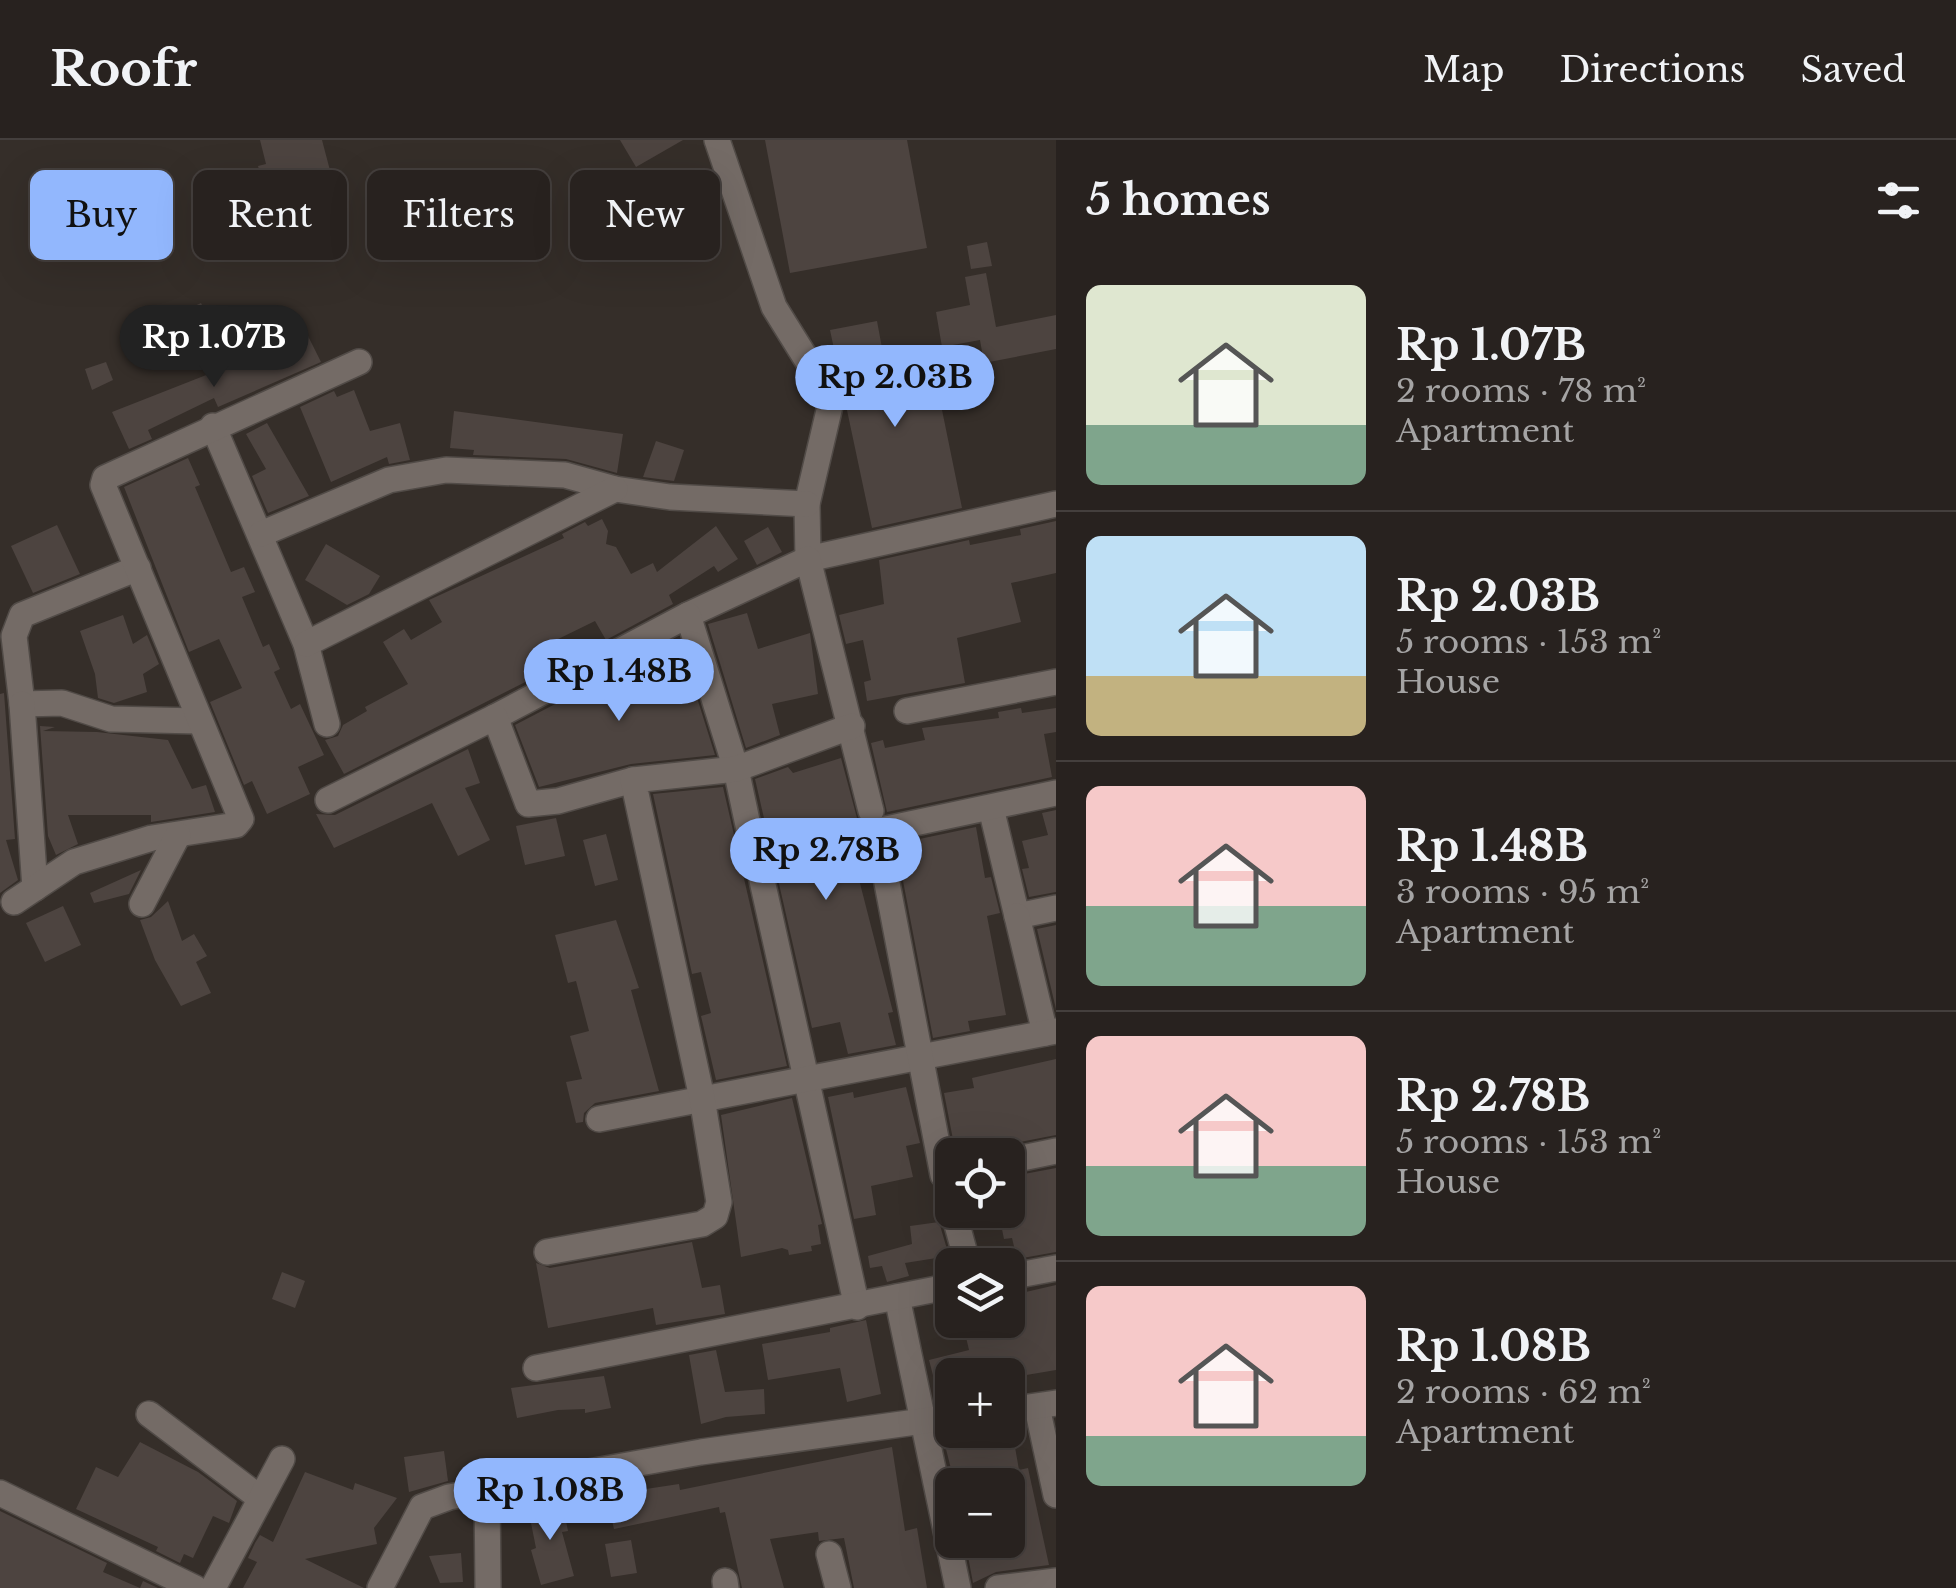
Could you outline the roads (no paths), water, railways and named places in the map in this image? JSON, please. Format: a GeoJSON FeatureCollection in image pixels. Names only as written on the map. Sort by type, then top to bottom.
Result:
{"type":"FeatureCollection","features":[{"type":"Feature","properties":{"kind":"street"},"geometry":{"type":"LineString","coordinates":[[717,140],[774,307],[825,389],[830,406],[807,504],[808,559],[871,811]]}},
{"type":"Feature","properties":{"kind":"street"},"geometry":{"type":"LineString","coordinates":[[138,568],[22,615],[14,636],[22,704],[24,895],[74,862],[178,835],[236,826],[241,819],[198,722],[138,568],[103,485],[105,478],[359,362]]}},
{"type":"Feature","properties":{"kind":"street"},"geometry":{"type":"LineString","coordinates":[[213,426],[306,644],[327,724]]}},
{"type":"Feature","properties":{"kind":"street"},"geometry":{"type":"LineString","coordinates":[[261,534],[389,480],[446,470],[565,474],[614,489],[807,504]]}},
{"type":"Feature","properties":{"kind":"street"},"geometry":{"type":"LineString","coordinates":[[306,644],[614,489]]}},
{"type":"Feature","properties":{"kind":"street"},"geometry":{"type":"LineString","coordinates":[[328,800],[688,615],[808,559],[1056,504]]}},
{"type":"Feature","properties":{"kind":"street"},"geometry":{"type":"LineString","coordinates":[[688,615],[736,769],[810,1081],[857,1307]]}},
{"type":"Feature","properties":{"kind":"street"},"geometry":{"type":"LineString","coordinates":[[907,711],[1056,682]]}},
{"type":"Feature","properties":{"kind":"street"},"geometry":{"type":"LineString","coordinates":[[22,704],[62,703],[111,719],[198,722]]}},
{"type":"Feature","properties":{"kind":"street"},"geometry":{"type":"LineString","coordinates":[[495,717],[528,804],[558,801],[633,780],[736,769],[852,726]]}},
{"type":"Feature","properties":{"kind":"street"},"geometry":{"type":"LineString","coordinates":[[547,1252],[702,1224],[715,1216],[719,1202],[702,1098],[633,780]]}},
{"type":"Feature","properties":{"kind":"street"},"geometry":{"type":"LineString","coordinates":[[939,1138],[918,1060],[877,831],[1056,793]]}},
{"type":"Feature","properties":{"kind":"street"},"geometry":{"type":"LineString","coordinates":[[599,1120],[1050,1032],[991,808]]}},
{"type":"Feature","properties":{"kind":"street"},"geometry":{"type":"LineString","coordinates":[[142,904],[178,835]]}},
{"type":"Feature","properties":{"kind":"street"},"geometry":{"type":"LineString","coordinates":[[1017,916],[1056,908]]}},
{"type":"Feature","properties":{"kind":"street"},"geometry":{"type":"LineString","coordinates":[[1025,1157],[1056,1151]]}},
{"type":"Feature","properties":{"kind":"street"},"geometry":{"type":"LineString","coordinates":[[1025,1274],[1056,1268]]}},
{"type":"Feature","properties":{"kind":"street"},"geometry":{"type":"LineString","coordinates":[[536,1368],[935,1289]]}},
{"type":"Feature","properties":{"kind":"street"},"geometry":{"type":"LineString","coordinates":[[897,1297],[958,1588]]}},
{"type":"Feature","properties":{"kind":"street"},"geometry":{"type":"LineString","coordinates":[[1046,1405],[1056,1495]]}},
{"type":"Feature","properties":{"kind":"street"},"geometry":{"type":"LineString","coordinates":[[149,1414],[260,1498]]}},
{"type":"Feature","properties":{"kind":"street"},"geometry":{"type":"LineString","coordinates":[[380,1588],[422,1507],[701,1452],[935,1419]]}},
{"type":"Feature","properties":{"kind":"street"},"geometry":{"type":"LineString","coordinates":[[212,1588],[282,1459]]}},
{"type":"Feature","properties":{"kind":"street"},"geometry":{"type":"LineString","coordinates":[[0,1493],[196,1588]]}},
{"type":"Feature","properties":{"kind":"street"},"geometry":{"type":"LineString","coordinates":[[487,1493],[488,1588]]}},
{"type":"Feature","properties":{"kind":"street"},"geometry":{"type":"LineString","coordinates":[[829,1554],[838,1588]]}},
{"type":"Feature","properties":{"kind":"street"},"geometry":{"type":"LineString","coordinates":[[998,1588],[1056,1581]]}}]}
